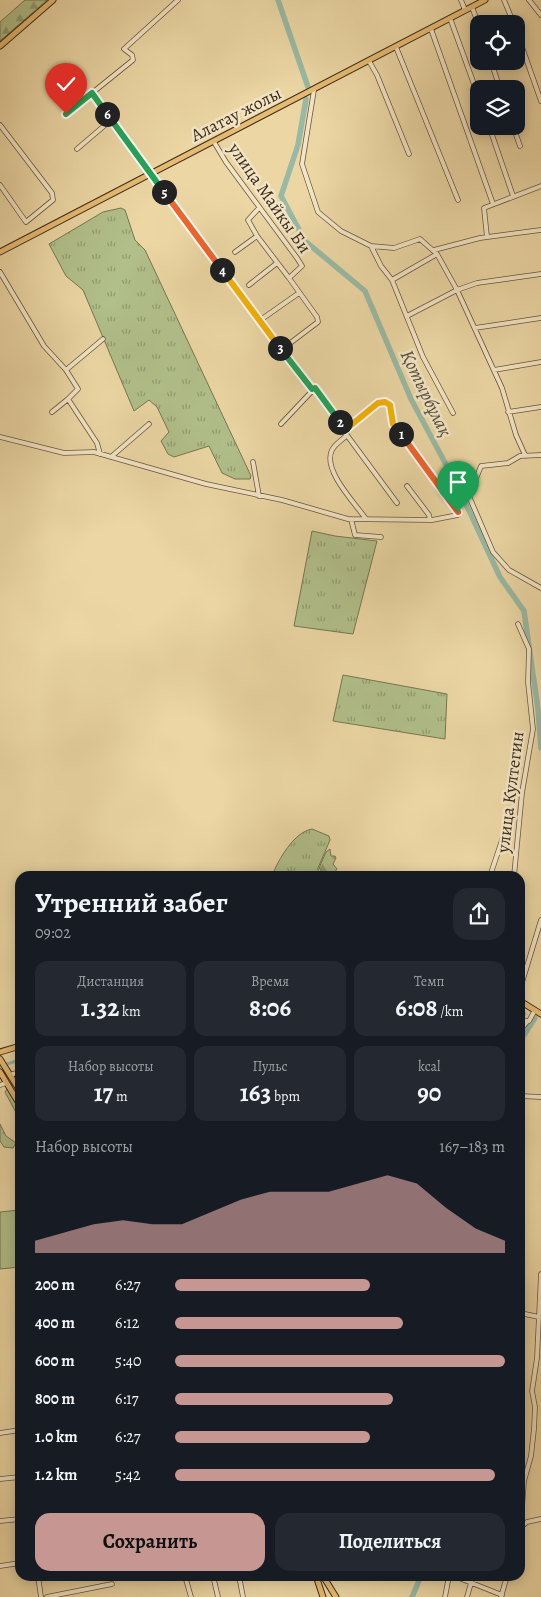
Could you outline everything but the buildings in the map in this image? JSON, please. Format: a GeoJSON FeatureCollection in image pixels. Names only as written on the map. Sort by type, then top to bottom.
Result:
{"type":"FeatureCollection","features":[{"type":"Feature","properties":{"kind":"main road"},"geometry":{"type":"LineString","coordinates":[[0,46],[53,0]]}},
{"type":"Feature","properties":{"kind":"main road","name":"Алатау жолы"},"geometry":{"type":"LineString","coordinates":[[0,252],[369,62],[485,0]]}},
{"type":"Feature","properties":{"kind":"main road"},"geometry":{"type":"LineString","coordinates":[[525,1003],[541,1014]]}},
{"type":"Feature","properties":{"kind":"main road"},"geometry":{"type":"LineString","coordinates":[[0,1052],[15,1048]]}},
{"type":"Feature","properties":{"kind":"main road"},"geometry":{"type":"LineString","coordinates":[[1,1060],[15,1084]]}},
{"type":"Feature","properties":{"kind":"main road"},"geometry":{"type":"LineString","coordinates":[[0,1072],[15,1097]]}},
{"type":"Feature","properties":{"kind":"main road"},"geometry":{"type":"LineString","coordinates":[[318,1581],[323,1596]]}},
{"type":"Feature","properties":{"kind":"main road"},"geometry":{"type":"LineString","coordinates":[[326,1581],[336,1597]]}},
{"type":"Feature","properties":{"kind":"street"},"geometry":{"type":"LineString","coordinates":[[66,114],[133,60],[132,56],[124,49],[178,0]]}},
{"type":"Feature","properties":{"kind":"street"},"geometry":{"type":"LineString","coordinates":[[461,0],[466,10]]}},
{"type":"Feature","properties":{"kind":"street"},"geometry":{"type":"LineString","coordinates":[[504,0],[510,15]]}},
{"type":"Feature","properties":{"kind":"street"},"geometry":{"type":"LineString","coordinates":[[529,0],[541,16]]}},
{"type":"Feature","properties":{"kind":"street"},"geometry":{"type":"LineString","coordinates":[[472,7],[475,15]]}},
{"type":"Feature","properties":{"kind":"street"},"geometry":{"type":"LineString","coordinates":[[450,18],[472,80]]}},
{"type":"Feature","properties":{"kind":"street"},"geometry":{"type":"LineString","coordinates":[[431,29],[493,204]]}},
{"type":"Feature","properties":{"kind":"street"},"geometry":{"type":"LineString","coordinates":[[396,47],[458,200]]}},
{"type":"Feature","properties":{"kind":"street"},"geometry":{"type":"LineString","coordinates":[[525,56],[541,101]]}},
{"type":"Feature","properties":{"kind":"street"},"geometry":{"type":"LineString","coordinates":[[369,62],[377,75],[409,154]]}},
{"type":"Feature","properties":{"kind":"street"},"geometry":{"type":"LineString","coordinates":[[314,90],[302,164],[318,212],[341,231],[371,246],[394,248],[420,239],[434,250],[458,290],[494,370],[521,450],[525,455]]}},
{"type":"Feature","properties":{"kind":"street"},"geometry":{"type":"LineString","coordinates":[[92,93],[259,321],[312,389],[315,388],[345,430],[346,436],[397,503]]}},
{"type":"Feature","properties":{"kind":"street"},"geometry":{"type":"LineString","coordinates":[[77,149],[111,120]]}},
{"type":"Feature","properties":{"kind":"street"},"geometry":{"type":"LineString","coordinates":[[0,125],[52,193],[53,200],[26,222],[0,185]]}},
{"type":"Feature","properties":{"kind":"street"},"geometry":{"type":"LineString","coordinates":[[492,135],[513,196]]}},
{"type":"Feature","properties":{"kind":"street"},"geometry":{"type":"LineString","coordinates":[[516,135],[520,146]]}},
{"type":"Feature","properties":{"kind":"street","name":"улица Майкы Би"},"geometry":{"type":"LineString","coordinates":[[214,142],[302,266],[289,278],[317,317],[318,322],[281,350]]}},
{"type":"Feature","properties":{"kind":"street"},"geometry":{"type":"LineString","coordinates":[[487,238],[484,208],[541,186]]}},
{"type":"Feature","properties":{"kind":"street"},"geometry":{"type":"LineString","coordinates":[[259,208],[248,220],[257,236],[289,278]]}},
{"type":"Feature","properties":{"kind":"street"},"geometry":{"type":"LineString","coordinates":[[434,250],[449,245],[541,230]]}},
{"type":"Feature","properties":{"kind":"street"},"geometry":{"type":"LineString","coordinates":[[235,252],[257,236]]}},
{"type":"Feature","properties":{"kind":"street"},"geometry":{"type":"LineString","coordinates":[[371,246],[381,266],[392,280],[424,357],[453,413]]}},
{"type":"Feature","properties":{"kind":"street"},"geometry":{"type":"LineString","coordinates":[[392,280],[437,254]]}},
{"type":"Feature","properties":{"kind":"street"},"geometry":{"type":"LineString","coordinates":[[249,284],[277,263]]}},
{"type":"Feature","properties":{"kind":"street"},"geometry":{"type":"LineString","coordinates":[[0,272],[44,346],[66,370],[78,389],[52,412]]}},
{"type":"Feature","properties":{"kind":"street"},"geometry":{"type":"LineString","coordinates":[[408,316],[458,290],[477,283],[541,274]]}},
{"type":"Feature","properties":{"kind":"street"},"geometry":{"type":"LineString","coordinates":[[259,321],[299,293]]}},
{"type":"Feature","properties":{"kind":"street"},"geometry":{"type":"LineString","coordinates":[[475,328],[541,318]]}},
{"type":"Feature","properties":{"kind":"street"},"geometry":{"type":"LineString","coordinates":[[66,370],[103,339]]}},
{"type":"Feature","properties":{"kind":"street"},"geometry":{"type":"LineString","coordinates":[[494,370],[541,362]]}},
{"type":"Feature","properties":{"kind":"street"},"geometry":{"type":"LineString","coordinates":[[281,424],[312,389]]}},
{"type":"Feature","properties":{"kind":"street"},"geometry":{"type":"LineString","coordinates":[[68,399],[98,443],[100,454]]}},
{"type":"Feature","properties":{"kind":"street"},"geometry":{"type":"LineString","coordinates":[[0,437],[64,453],[100,454],[206,484],[351,519],[430,520],[458,515],[459,513],[396,428],[388,403],[378,403],[345,430]]}},
{"type":"Feature","properties":{"kind":"street"},"geometry":{"type":"LineString","coordinates":[[508,412],[541,407]]}},
{"type":"Feature","properties":{"kind":"street"},"geometry":{"type":"LineString","coordinates":[[111,457],[149,424]]}},
{"type":"Feature","properties":{"kind":"street"},"geometry":{"type":"LineString","coordinates":[[346,436],[333,447],[331,454],[332,471],[366,519]]}},
{"type":"Feature","properties":{"kind":"street"},"geometry":{"type":"LineString","coordinates":[[541,455],[525,455],[508,463],[481,466],[475,481],[462,480],[484,535],[493,552],[509,570],[541,588]]}},
{"type":"Feature","properties":{"kind":"street"},"geometry":{"type":"LineString","coordinates":[[252,462],[259,496]]}},
{"type":"Feature","properties":{"kind":"street"},"geometry":{"type":"LineString","coordinates":[[407,486],[429,515],[430,520]]}},
{"type":"Feature","properties":{"kind":"street"},"geometry":{"type":"LineString","coordinates":[[351,519],[354,535],[381,537]]}},
{"type":"Feature","properties":{"kind":"street","name":"улица Култегин"},"geometry":{"type":"LineString","coordinates":[[514,871],[522,793],[533,729],[528,682],[529,649],[518,624]]}},
{"type":"Feature","properties":{"kind":"street"},"geometry":{"type":"LineString","coordinates":[[492,871],[503,838]]}},
{"type":"Feature","properties":{"kind":"street"},"geometry":{"type":"LineString","coordinates":[[525,973],[541,920]]}},
{"type":"Feature","properties":{"kind":"street"},"geometry":{"type":"LineString","coordinates":[[525,1024],[535,1010]]}},
{"type":"Feature","properties":{"kind":"street"},"geometry":{"type":"LineString","coordinates":[[9,1074],[15,1073]]}},
{"type":"Feature","properties":{"kind":"street"},"geometry":{"type":"LineString","coordinates":[[0,1085],[6,1083]]}},
{"type":"Feature","properties":{"kind":"street"},"geometry":{"type":"LineString","coordinates":[[525,1096],[541,1097]]}},
{"type":"Feature","properties":{"kind":"street"},"geometry":{"type":"LineString","coordinates":[[525,1477],[531,1456],[536,1407],[532,1392],[539,1358],[541,1274]]}},
{"type":"Feature","properties":{"kind":"street"},"geometry":{"type":"LineString","coordinates":[[525,1314],[539,1317]]}},
{"type":"Feature","properties":{"kind":"street"},"geometry":{"type":"LineString","coordinates":[[0,1433],[15,1431]]}},
{"type":"Feature","properties":{"kind":"street"},"geometry":{"type":"LineString","coordinates":[[0,1479],[15,1478]]}},
{"type":"Feature","properties":{"kind":"street"},"geometry":{"type":"LineString","coordinates":[[525,1524],[541,1519]]}},
{"type":"Feature","properties":{"kind":"street"},"geometry":{"type":"LineString","coordinates":[[0,1521],[15,1520]]}},
{"type":"Feature","properties":{"kind":"street"},"geometry":{"type":"LineString","coordinates":[[0,1566],[15,1564]]}},
{"type":"Feature","properties":{"kind":"street"},"geometry":{"type":"LineString","coordinates":[[38,1581],[40,1597]]}},
{"type":"Feature","properties":{"kind":"street"},"geometry":{"type":"LineString","coordinates":[[186,1581],[191,1597]]}},
{"type":"Feature","properties":{"kind":"street"},"geometry":{"type":"LineString","coordinates":[[214,1581],[218,1597]]}},
{"type":"Feature","properties":{"kind":"street"},"geometry":{"type":"LineString","coordinates":[[240,1581],[243,1597]]}},
{"type":"Feature","properties":{"kind":"street"},"geometry":{"type":"LineString","coordinates":[[445,1597],[449,1581]]}},
{"type":"Feature","properties":{"kind":"street"},"geometry":{"type":"LineString","coordinates":[[465,1581],[502,1596],[506,1581]]}},
{"type":"Feature","properties":{"kind":"street"},"geometry":{"type":"LineString","coordinates":[[467,1597],[472,1581]]}},
{"type":"Feature","properties":{"kind":"street"},"geometry":{"type":"LineString","coordinates":[[47,1597],[112,1584]]}},
{"type":"Feature","properties":{"kind":"green space"},"geometry":{"type":"Polygon","coordinates":[[[25,0],[47,0],[0,41],[0,22],[25,0]]]}},
{"type":"Feature","properties":{"kind":"green space"},"geometry":{"type":"Polygon","coordinates":[[[121,208],[125,210],[135,240],[145,250],[251,476],[250,479],[235,479],[222,473],[209,446],[174,457],[168,454],[161,441],[169,432],[157,407],[149,400],[134,411],[83,290],[66,276],[49,244],[103,212],[121,208]]]}},
{"type":"Feature","properties":{"kind":"green space"},"geometry":{"type":"Polygon","coordinates":[[[312,531],[377,541],[353,634],[294,626],[312,531]]]}},
{"type":"Feature","properties":{"kind":"green space"},"geometry":{"type":"Polygon","coordinates":[[[343,675],[447,694],[445,739],[333,721],[343,675]]]}},
{"type":"Feature","properties":{"kind":"green space"},"geometry":{"type":"Polygon","coordinates":[[[312,829],[329,836],[330,840],[318,871],[274,871],[278,862],[293,841],[305,831],[312,829]]]}},
{"type":"Feature","properties":{"kind":"green space"},"geometry":{"type":"Polygon","coordinates":[[[330,849],[331,856],[335,856],[333,864],[337,869],[336,871],[321,871],[319,868],[326,852],[330,849]]]}},
{"type":"Feature","properties":{"kind":"green space"},"geometry":{"type":"Polygon","coordinates":[[[7,1089],[15,1099],[15,1111],[5,1092],[7,1089]]]}},
{"type":"Feature","properties":{"kind":"green space"},"geometry":{"type":"Polygon","coordinates":[[[0,1124],[6,1136],[15,1142],[15,1145],[13,1148],[4,1147],[0,1141],[0,1124]]]}},
{"type":"Feature","properties":{"kind":"green space"},"geometry":{"type":"Polygon","coordinates":[[[15,1210],[15,1268],[0,1269],[0,1212],[15,1210]]]}},
{"type":"Feature","properties":{"kind":"waterway","name":"Қотырбұлақ"},"geometry":{"type":"LineString","coordinates":[[278,0],[308,87]]}},
{"type":"Feature","properties":{"kind":"waterway","name":"Қотырбұлақ"},"geometry":{"type":"LineString","coordinates":[[306,99],[298,145],[281,196],[305,241],[365,291],[411,399],[458,487],[500,577],[524,611],[538,709],[541,748]]}},
{"type":"Feature","properties":{"kind":"waterway","name":"Қотырбұлақ"},"geometry":{"type":"LineString","coordinates":[[525,1033],[535,1018]]}},
{"type":"Feature","properties":{"kind":"waterway"},"geometry":{"type":"LineString","coordinates":[[0,1066],[15,1062]]}},
{"type":"Feature","properties":{"kind":"waterway","name":"Қотырбұлақ"},"geometry":{"type":"LineString","coordinates":[[412,1597],[419,1581]]}},
{"type":"Feature","properties":{"kind":"route"},"geometry":{"type":"LineString","coordinates":[[66,114],[92,93],[252,311],[312,389],[315,388],[345,430],[378,403],[388,403],[392,421],[396,428],[458,512]]}}]}
